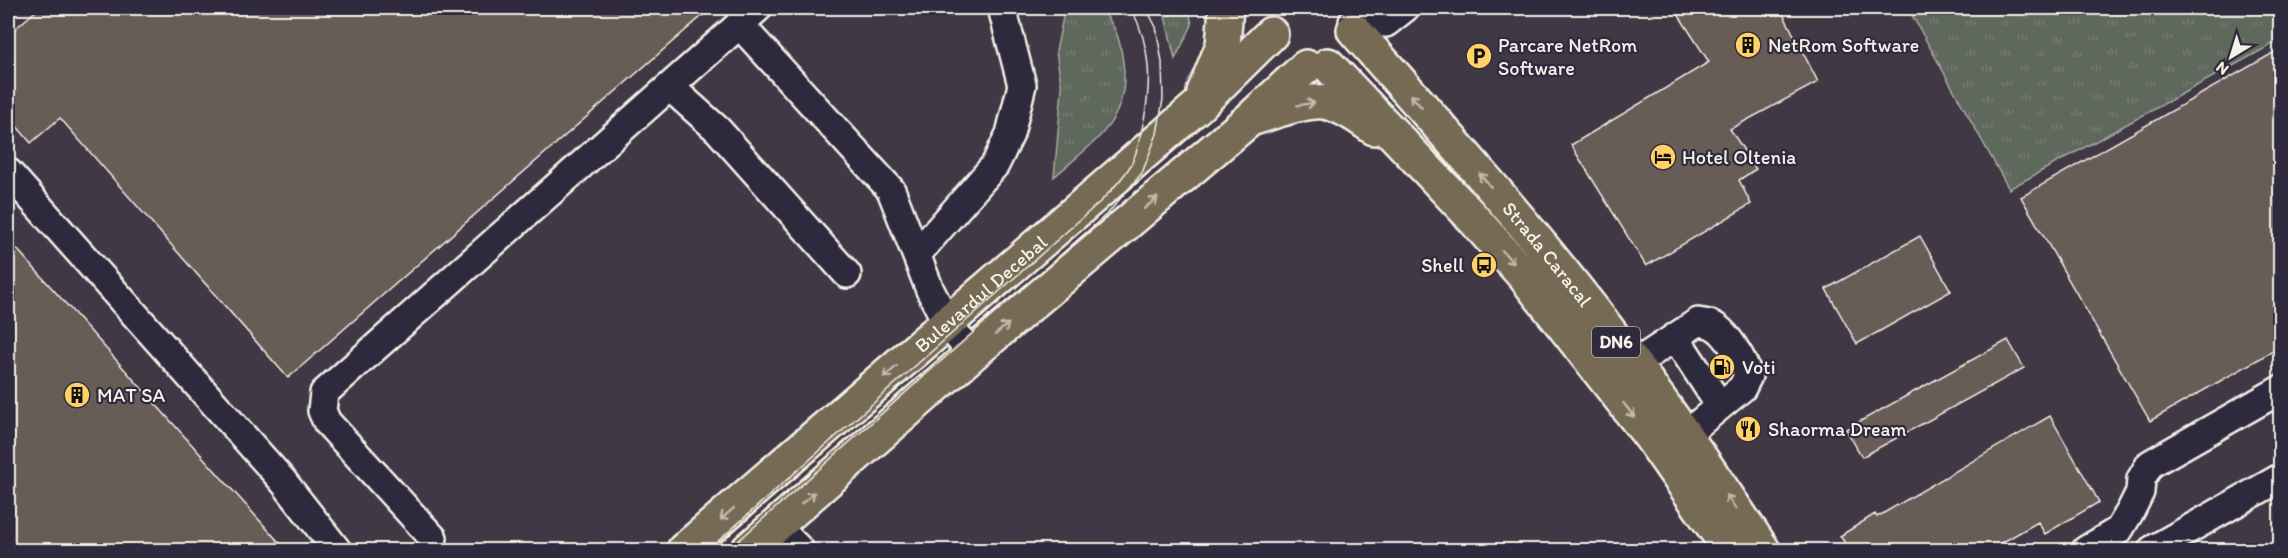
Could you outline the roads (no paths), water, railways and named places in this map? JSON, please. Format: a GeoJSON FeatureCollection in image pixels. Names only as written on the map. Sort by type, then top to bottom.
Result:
{"type":"FeatureCollection","features":[{"type":"Feature","properties":{"kind":"main road"},"geometry":{"type":"LineString","coordinates":[[1198,106],[1223,45],[1226,8]]}},
{"type":"Feature","properties":{"kind":"main road","name":"Bulevardul Decebal"},"geometry":{"type":"LineString","coordinates":[[684,550],[1198,106],[1273,20]]}},
{"type":"Feature","properties":{"kind":"main road","name":"DN6"},"geometry":{"type":"LineString","coordinates":[[1273,20],[1283,56],[1290,61],[1317,66]]}},
{"type":"Feature","properties":{"kind":"main road","name":"Bulevardul Decebal"},"geometry":{"type":"LineString","coordinates":[[748,550],[972,354],[1250,119],[1317,66],[1341,56],[1350,44],[1352,20]]}},
{"type":"Feature","properties":{"kind":"main road","name":"Strada Caracal"},"geometry":{"type":"LineString","coordinates":[[1352,20],[1585,299],[1764,550]]}},
{"type":"Feature","properties":{"kind":"main road","name":"Strada Caracal"},"geometry":{"type":"LineString","coordinates":[[1317,66],[1425,168],[1526,278],[1650,436],[1730,550]]}},
{"type":"Feature","properties":{"kind":"main road"},"geometry":{"type":"LineString","coordinates":[[1250,119],[1306,104],[1323,102],[1355,115],[1425,168]]}},
{"type":"Feature","properties":{"kind":"street"},"geometry":{"type":"LineString","coordinates":[[916,254],[995,165],[1010,134],[1022,85],[1002,8]]}},
{"type":"Feature","properties":{"kind":"street"},"geometry":{"type":"LineString","coordinates":[[1352,20],[1386,22],[1405,8]]}},
{"type":"Feature","properties":{"kind":"street"},"geometry":{"type":"LineString","coordinates":[[433,538],[327,422],[322,411],[324,393],[748,16],[891,190],[930,290],[947,323],[972,354]]}},
{"type":"Feature","properties":{"kind":"street"},"geometry":{"type":"LineString","coordinates":[[670,87],[718,130],[847,274]]}},
{"type":"Feature","properties":{"kind":"street"},"geometry":{"type":"LineString","coordinates":[[8,172],[283,481],[337,550]]}},
{"type":"Feature","properties":{"kind":"street"},"geometry":{"type":"LineString","coordinates":[[1633,365],[1698,322],[1712,325],[1722,332],[1745,364],[1748,376],[1742,388],[1684,435]]}},
{"type":"Feature","properties":{"kind":"street"},"geometry":{"type":"LineString","coordinates":[[1676,338],[1720,406]]}},
{"type":"Feature","properties":{"kind":"street"},"geometry":{"type":"LineString","coordinates":[[2086,550],[2119,530],[2132,510],[2140,492],[2140,479],[2150,464],[2280,390]]}},
{"type":"Feature","properties":{"kind":"street"},"geometry":{"type":"LineString","coordinates":[[2152,550],[2280,478]]}},
{"type":"Feature","properties":{"kind":"street"},"geometry":{"type":"LineString","coordinates":[[777,526],[800,550]]}},
{"type":"Feature","properties":{"kind":"tram line"},"geometry":{"type":"LineString","coordinates":[[708,550],[1101,201],[1121,179],[1131,165],[1138,147],[1148,82],[1143,38],[1131,8]]}},
{"type":"Feature","properties":{"kind":"tram line"},"geometry":{"type":"LineString","coordinates":[[728,550],[1109,212],[1142,173],[1157,134],[1163,99],[1162,62],[1156,27],[1146,8]]}},
{"type":"Feature","properties":{"kind":"place","name":"NetRom Software"},"geometry":{"type":"Point","coordinates":[1748,45]}},
{"type":"Feature","properties":{"kind":"place","name":"Parcare NetRom Software"},"geometry":{"type":"Point","coordinates":[1479,56]}},
{"type":"Feature","properties":{"kind":"place","name":"Hotel Oltenia"},"geometry":{"type":"Point","coordinates":[1663,157]}},
{"type":"Feature","properties":{"kind":"place","name":"Shell"},"geometry":{"type":"Point","coordinates":[1484,265]}},
{"type":"Feature","properties":{"kind":"place","name":"Voti"},"geometry":{"type":"Point","coordinates":[1722,367]}},
{"type":"Feature","properties":{"kind":"place","name":"MAT SA"},"geometry":{"type":"Point","coordinates":[77,395]}},
{"type":"Feature","properties":{"kind":"place","name":"Shaorma Dream"},"geometry":{"type":"Point","coordinates":[1748,429]}}]}
